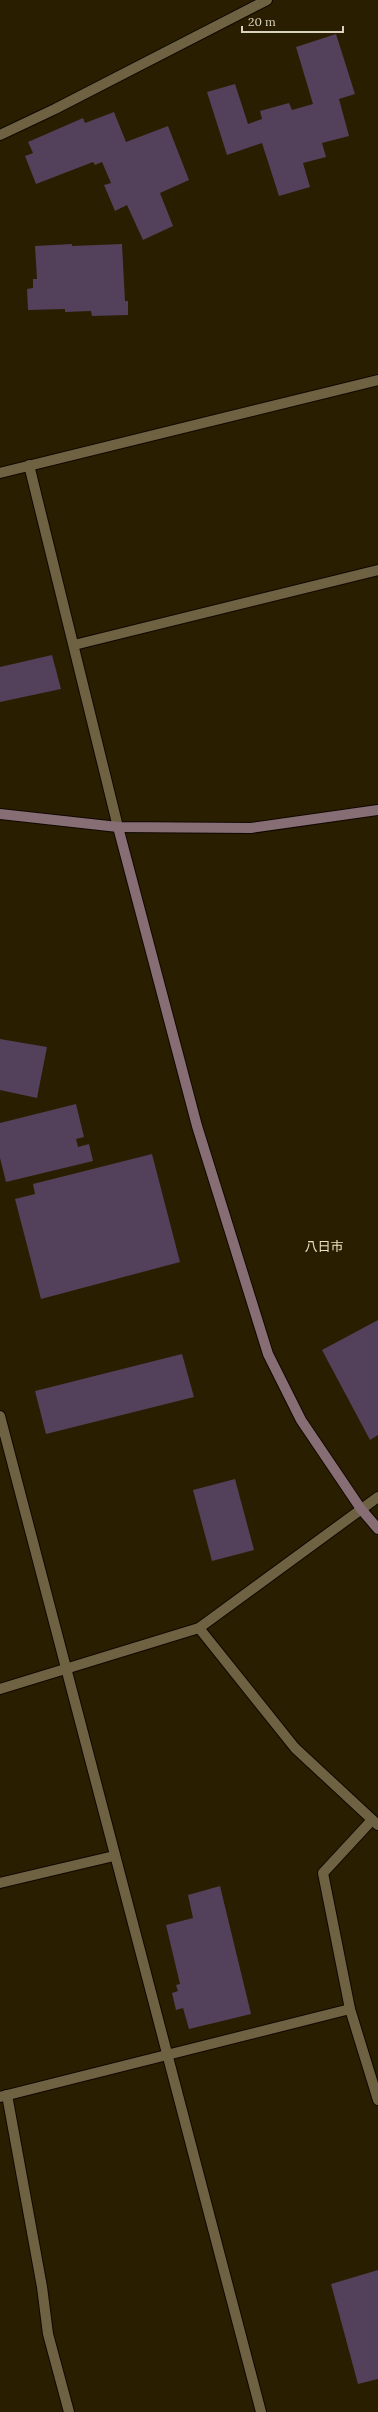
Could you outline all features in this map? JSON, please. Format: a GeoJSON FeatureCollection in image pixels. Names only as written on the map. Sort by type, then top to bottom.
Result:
{"type":"FeatureCollection","features":[{"type":"Feature","properties":{"kind":"street"},"geometry":{"type":"LineString","coordinates":[[0,135],[55,109],[267,0]]}},
{"type":"Feature","properties":{"kind":"street"},"geometry":{"type":"LineString","coordinates":[[0,473],[378,380]]}},
{"type":"Feature","properties":{"kind":"street"},"geometry":{"type":"LineString","coordinates":[[29,465],[118,826],[197,1126],[268,1354],[301,1420],[362,1509],[378,1528]]}},
{"type":"Feature","properties":{"kind":"street"},"geometry":{"type":"LineString","coordinates":[[74,644],[378,570]]}},
{"type":"Feature","properties":{"kind":"street"},"geometry":{"type":"LineString","coordinates":[[0,814],[118,826],[251,828],[378,810]]}},
{"type":"Feature","properties":{"kind":"street"},"geometry":{"type":"LineString","coordinates":[[0,1416],[65,1670],[261,2412]]}},
{"type":"Feature","properties":{"kind":"street"},"geometry":{"type":"LineString","coordinates":[[0,1689],[199,1628],[378,1497]]}},
{"type":"Feature","properties":{"kind":"street"},"geometry":{"type":"LineString","coordinates":[[199,1628],[295,1748],[375,1823],[323,1873],[350,2009],[378,2100]]}},
{"type":"Feature","properties":{"kind":"street"},"geometry":{"type":"LineString","coordinates":[[0,1883],[114,1856]]}},
{"type":"Feature","properties":{"kind":"street"},"geometry":{"type":"LineString","coordinates":[[69,2412],[48,2334],[42,2287],[4,2096],[350,2009]]}},
{"type":"Feature","properties":{"kind":"building"},"geometry":{"type":"Polygon","coordinates":[[[336,34],[355,94],[339,99],[349,136],[322,143],[326,157],[303,163],[310,187],[279,196],[262,143],[227,155],[207,92],[235,84],[248,124],[262,119],[260,111],[289,103],[292,110],[313,104],[296,47],[336,34]]]}},
{"type":"Feature","properties":{"kind":"building"},"geometry":{"type":"Polygon","coordinates":[[[114,112],[126,142],[168,126],[189,180],[160,193],[173,226],[143,240],[127,205],[115,211],[104,185],[111,183],[102,162],[95,165],[93,162],[36,184],[25,156],[33,153],[28,142],[83,118],[85,123],[114,112]]]}},
{"type":"Feature","properties":{"kind":"building"},"geometry":{"type":"Polygon","coordinates":[[[72,244],[72,246],[122,244],[125,301],[128,301],[128,315],[92,316],[91,311],[65,312],[65,309],[28,310],[27,289],[33,288],[33,279],[37,279],[35,246],[72,244]]]}},
{"type":"Feature","properties":{"kind":"building"},"geometry":{"type":"Polygon","coordinates":[[[52,655],[61,689],[0,702],[0,667],[52,655]]]}},
{"type":"Feature","properties":{"kind":"building"},"geometry":{"type":"Polygon","coordinates":[[[0,1039],[47,1047],[37,1098],[0,1090],[0,1039]]]}},
{"type":"Feature","properties":{"kind":"building"},"geometry":{"type":"Polygon","coordinates":[[[76,1104],[84,1137],[76,1139],[78,1147],[89,1144],[93,1161],[6,1182],[0,1158],[0,1123],[76,1104]]]}},
{"type":"Feature","properties":{"kind":"building"},"geometry":{"type":"Polygon","coordinates":[[[152,1154],[180,1262],[41,1299],[15,1199],[35,1194],[33,1184],[152,1154]]]}},
{"type":"Feature","properties":{"kind":"building"},"geometry":{"type":"Polygon","coordinates":[[[378,1320],[378,1435],[370,1440],[322,1350],[378,1320]]]}},
{"type":"Feature","properties":{"kind":"building"},"geometry":{"type":"Polygon","coordinates":[[[182,1354],[194,1397],[46,1434],[35,1391],[182,1354]]]}},
{"type":"Feature","properties":{"kind":"building"},"geometry":{"type":"Polygon","coordinates":[[[235,1479],[254,1550],[212,1561],[193,1490],[235,1479]]]}},
{"type":"Feature","properties":{"kind":"building"},"geometry":{"type":"Polygon","coordinates":[[[220,1886],[251,2014],[189,2029],[183,2008],[176,2010],[172,1993],[178,1991],[176,1985],[180,1984],[166,1925],[193,1918],[188,1895],[220,1886]]]}},
{"type":"Feature","properties":{"kind":"building"},"geometry":{"type":"Polygon","coordinates":[[[378,2270],[378,2379],[358,2384],[331,2284],[378,2270]]]}},
{"type":"Feature","properties":{"kind":"district","name":"八日市"},"geometry":{"type":"Point","coordinates":[324,1246]}}]}
